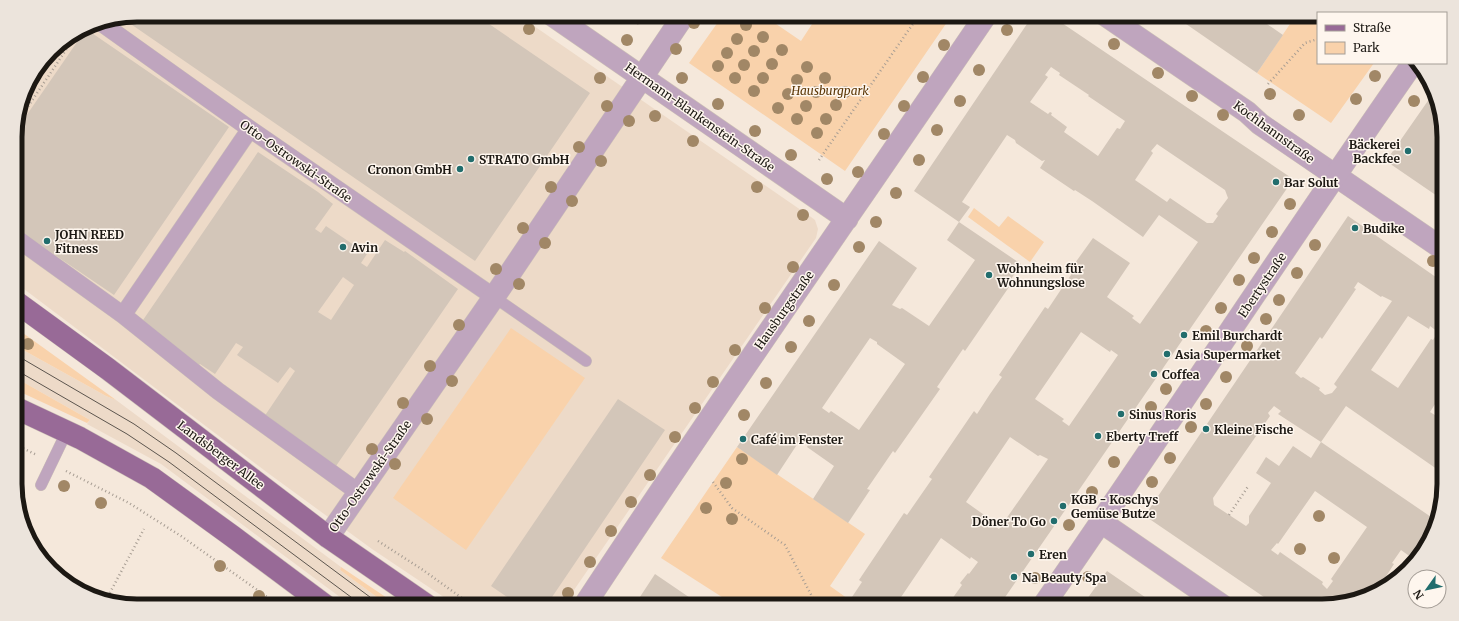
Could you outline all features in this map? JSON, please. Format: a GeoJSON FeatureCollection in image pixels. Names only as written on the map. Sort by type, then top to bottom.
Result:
{"type":"FeatureCollection","features":[{"type":"Feature","properties":{"kind":"main road","name":"Landsberger Allee"},"geometry":{"type":"LineString","coordinates":[[22,306],[108,369],[328,537],[418,599]]}},
{"type":"Feature","properties":{"kind":"main road"},"geometry":{"type":"LineString","coordinates":[[22,411],[67,431],[152,478],[317,599]]}},
{"type":"Feature","properties":{"kind":"street","name":"Hermann-Blankenstein-Straße"},"geometry":{"type":"LineString","coordinates":[[562,22],[847,219]]}},
{"type":"Feature","properties":{"kind":"street","name":"Otto-Ostrowski-Straße"},"geometry":{"type":"LineString","coordinates":[[328,537],[494,297],[679,22]]}},
{"type":"Feature","properties":{"kind":"street","name":"Hausburgstraße"},"geometry":{"type":"LineString","coordinates":[[589,599],[681,460],[981,22]]}},
{"type":"Feature","properties":{"kind":"street","name":"Kochhannstraße"},"geometry":{"type":"LineString","coordinates":[[1114,22],[1437,245]]}},
{"type":"Feature","properties":{"kind":"street","name":"Otto-Ostrowski-Straße"},"geometry":{"type":"LineString","coordinates":[[106,27],[250,129],[494,297]]}},
{"type":"Feature","properties":{"kind":"street","name":"Ebertystraße"},"geometry":{"type":"LineString","coordinates":[[1048,599],[1411,65]]}},
{"type":"Feature","properties":{"kind":"street"},"geometry":{"type":"LineString","coordinates":[[123,315],[250,129]]}},
{"type":"Feature","properties":{"kind":"street"},"geometry":{"type":"LineString","coordinates":[[22,242],[123,315],[218,391],[358,492]]}},
{"type":"Feature","properties":{"kind":"street"},"geometry":{"type":"LineString","coordinates":[[1101,522],[1213,599]]}},
{"type":"Feature","properties":{"kind":"lane"},"geometry":{"type":"LineString","coordinates":[[494,297],[586,361]]}},
{"type":"Feature","properties":{"kind":"lane"},"geometry":{"type":"LineString","coordinates":[[41,485],[67,431]]}},
{"type":"Feature","properties":{"kind":"path"},"geometry":{"type":"LineString","coordinates":[[819,160],[914,22]]}},
{"type":"Feature","properties":{"kind":"path"},"geometry":{"type":"LineString","coordinates":[[1268,84],[1305,43],[1317,38]]}},
{"type":"Feature","properties":{"kind":"path"},"geometry":{"type":"LineString","coordinates":[[26,109],[70,43]]}},
{"type":"Feature","properties":{"kind":"path"},"geometry":{"type":"LineString","coordinates":[[22,448],[129,503],[181,536],[270,599]]}},
{"type":"Feature","properties":{"kind":"path"},"geometry":{"type":"LineString","coordinates":[[713,482],[732,508],[785,544],[813,599]]}},
{"type":"Feature","properties":{"kind":"path"},"geometry":{"type":"LineString","coordinates":[[1229,515],[1250,484]]}},
{"type":"Feature","properties":{"kind":"path"},"geometry":{"type":"LineString","coordinates":[[109,595],[144,529]]}},
{"type":"Feature","properties":{"kind":"path"},"geometry":{"type":"LineString","coordinates":[[378,541],[423,570],[463,599]]}},
{"type":"Feature","properties":{"kind":"shaded area"},"geometry":{"type":"Polygon","coordinates":[[[130,22],[528,22],[815,220],[818,229],[816,238],[568,599],[447,599],[372,549],[272,476],[22,288],[22,130],[26,108],[31,93],[41,73],[61,51],[73,41],[86,34],[115,24],[130,22]]]}},
{"type":"Feature","properties":{"kind":"shaded area"},"geometry":{"type":"Polygon","coordinates":[[[22,349],[106,396],[116,400],[341,567],[340,570],[379,599],[343,599],[161,464],[87,424],[90,420],[22,381],[22,349]]]}},
{"type":"Feature","properties":{"kind":"green space","name":"Hausburgpark"},"geometry":{"type":"Polygon","coordinates":[[[718,22],[773,22],[801,41],[813,22],[947,22],[845,171],[689,63],[718,22]]]}},
{"type":"Feature","properties":{"kind":"green space"},"geometry":{"type":"Polygon","coordinates":[[[1291,22],[1317,22],[1317,64],[1373,64],[1331,123],[1257,73],[1291,22]]]}},
{"type":"Feature","properties":{"kind":"green space"},"geometry":{"type":"Polygon","coordinates":[[[974,208],[999,227],[1008,216],[1044,242],[1030,262],[968,217],[974,208]]]}},
{"type":"Feature","properties":{"kind":"green space"},"geometry":{"type":"Polygon","coordinates":[[[511,328],[585,378],[466,550],[393,498],[511,328]]]}},
{"type":"Feature","properties":{"kind":"green space"},"geometry":{"type":"Polygon","coordinates":[[[22,332],[116,400],[106,396],[22,349],[22,332]]]}},
{"type":"Feature","properties":{"kind":"green space"},"geometry":{"type":"Polygon","coordinates":[[[22,381],[90,420],[87,423],[22,393],[22,381]]]}},
{"type":"Feature","properties":{"kind":"green space"},"geometry":{"type":"Polygon","coordinates":[[[737,447],[865,534],[830,586],[848,599],[725,599],[661,558],[737,447]]]}},
{"type":"Feature","properties":{"kind":"green space"},"geometry":{"type":"Polygon","coordinates":[[[341,567],[389,599],[379,599],[340,570],[341,567]]]}},
{"type":"Feature","properties":{"kind":"building"},"geometry":{"type":"Polygon","coordinates":[[[128,22],[486,22],[590,93],[475,261],[128,22]]]}},
{"type":"Feature","properties":{"kind":"building"},"geometry":{"type":"Polygon","coordinates":[[[1028,22],[1060,22],[1290,177],[1290,184],[1004,599],[952,599],[962,585],[960,583],[978,562],[971,557],[970,559],[941,538],[900,599],[851,599],[862,582],[859,580],[904,513],[907,515],[932,479],[929,477],[974,411],[977,414],[1002,377],[999,375],[1045,307],[1048,309],[1073,272],[1070,270],[1093,238],[1130,263],[1107,297],[1134,316],[1132,318],[1140,324],[1198,242],[1159,215],[1143,237],[1092,201],[1075,190],[1074,191],[1040,168],[1045,160],[1042,161],[1007,135],[962,202],[970,207],[959,222],[914,191],[1028,22]],[[1051,67],[1045,75],[1048,77],[1030,102],[1048,114],[1050,112],[1052,113],[1051,115],[1067,127],[1064,132],[1098,156],[1117,128],[1120,129],[1125,121],[1059,75],[1060,73],[1051,67]],[[1157,144],[1151,151],[1153,153],[1135,180],[1167,202],[1170,198],[1207,223],[1213,223],[1218,216],[1216,214],[1228,198],[1225,190],[1157,144]],[[1081,332],[1035,399],[1064,419],[1062,421],[1069,426],[1118,355],[1111,350],[1110,352],[1081,332]],[[1010,437],[966,502],[994,522],[992,524],[999,529],[1048,459],[1040,455],[1038,456],[1010,437]]]}},
{"type":"Feature","properties":{"kind":"building"},"geometry":{"type":"Polygon","coordinates":[[[1183,22],[1264,22],[1283,35],[1257,73],[1183,22]]]}},
{"type":"Feature","properties":{"kind":"building"},"geometry":{"type":"Polygon","coordinates":[[[90,32],[229,127],[114,295],[22,233],[22,130],[23,120],[81,37],[90,32]]]}},
{"type":"Feature","properties":{"kind":"building"},"geometry":{"type":"Polygon","coordinates":[[[1430,98],[1436,122],[1437,196],[1386,161],[1430,98]]]}},
{"type":"Feature","properties":{"kind":"building"},"geometry":{"type":"Polygon","coordinates":[[[258,152],[318,192],[333,204],[315,229],[321,233],[326,226],[367,254],[361,263],[367,267],[385,240],[404,252],[405,251],[458,289],[336,466],[264,417],[295,371],[290,367],[278,383],[237,355],[243,347],[236,343],[215,374],[200,364],[199,365],[141,323],[258,152]],[[343,277],[318,312],[331,320],[354,285],[343,277]]]}},
{"type":"Feature","properties":{"kind":"building"},"geometry":{"type":"Polygon","coordinates":[[[1348,216],[1437,278],[1437,331],[1430,326],[1429,329],[1408,316],[1371,370],[1398,388],[1431,339],[1433,340],[1437,334],[1437,401],[1430,412],[1437,416],[1437,469],[1346,406],[1321,442],[1432,517],[1422,541],[1413,554],[1410,557],[1401,550],[1392,563],[1394,564],[1383,581],[1359,593],[1344,597],[1329,599],[1267,599],[1148,518],[1148,511],[1348,216]],[[1358,282],[1354,288],[1356,289],[1322,339],[1320,337],[1295,373],[1301,378],[1303,377],[1320,388],[1319,390],[1325,395],[1332,393],[1337,387],[1334,384],[1392,301],[1382,296],[1381,297],[1358,282]],[[1274,406],[1268,413],[1270,416],[1213,498],[1214,505],[1246,526],[1249,523],[1249,516],[1271,483],[1256,473],[1266,457],[1279,466],[1293,446],[1311,458],[1321,442],[1278,414],[1281,411],[1274,406]],[[1315,491],[1278,544],[1277,543],[1271,550],[1278,555],[1280,552],[1323,582],[1322,584],[1327,589],[1333,581],[1331,579],[1367,527],[1315,491]]]}},
{"type":"Feature","properties":{"kind":"building"},"geometry":{"type":"Polygon","coordinates":[[[959,222],[1021,264],[1007,285],[1009,287],[965,351],[963,349],[937,387],[940,389],[895,453],[893,451],[867,489],[870,490],[848,523],[813,499],[834,466],[807,447],[808,445],[800,440],[777,475],[737,447],[879,241],[917,268],[892,305],[900,309],[902,308],[929,326],[975,260],[947,240],[959,222]],[[870,338],[822,408],[829,413],[831,411],[859,430],[905,364],[877,344],[877,342],[870,338]]]}},
{"type":"Feature","properties":{"kind":"building"},"geometry":{"type":"Polygon","coordinates":[[[618,399],[665,430],[551,599],[510,599],[491,586],[618,399]]]}},
{"type":"Feature","properties":{"kind":"building"},"geometry":{"type":"Polygon","coordinates":[[[1107,571],[1148,599],[1087,599],[1107,571]]]}},
{"type":"Feature","properties":{"kind":"building"},"geometry":{"type":"Polygon","coordinates":[[[655,574],[692,599],[639,599],[655,574]]]}},
{"type":"Feature","properties":{"kind":"tram line"},"geometry":{"type":"LineString","coordinates":[[22,359],[134,424],[176,453],[373,599]]}},
{"type":"Feature","properties":{"kind":"tram line"},"geometry":{"type":"LineString","coordinates":[[22,373],[127,434],[169,462],[354,599]]}},
{"type":"Feature","properties":{"kind":"place","name":"Bäckerei Backfee"},"geometry":{"type":"Point","coordinates":[1408,151]}},
{"type":"Feature","properties":{"kind":"place","name":"STRATO GmbH"},"geometry":{"type":"Point","coordinates":[471,159]}},
{"type":"Feature","properties":{"kind":"place","name":"Cronon GmbH"},"geometry":{"type":"Point","coordinates":[460,169]}},
{"type":"Feature","properties":{"kind":"place","name":"Bar Solut"},"geometry":{"type":"Point","coordinates":[1276,182]}},
{"type":"Feature","properties":{"kind":"place","name":"Budike"},"geometry":{"type":"Point","coordinates":[1355,228]}},
{"type":"Feature","properties":{"kind":"place","name":"JOHN REED Fitness"},"geometry":{"type":"Point","coordinates":[47,241]}},
{"type":"Feature","properties":{"kind":"place","name":"Avin"},"geometry":{"type":"Point","coordinates":[343,247]}},
{"type":"Feature","properties":{"kind":"place","name":"Wohnheim für Wohnungslose"},"geometry":{"type":"Point","coordinates":[989,275]}},
{"type":"Feature","properties":{"kind":"place","name":"Emil Burchardt"},"geometry":{"type":"Point","coordinates":[1184,335]}},
{"type":"Feature","properties":{"kind":"place","name":"Asia Supermarket"},"geometry":{"type":"Point","coordinates":[1167,354]}},
{"type":"Feature","properties":{"kind":"place","name":"Coffea"},"geometry":{"type":"Point","coordinates":[1154,374]}},
{"type":"Feature","properties":{"kind":"place","name":"Sinus Roris"},"geometry":{"type":"Point","coordinates":[1121,414]}},
{"type":"Feature","properties":{"kind":"place","name":"Kleine Fische"},"geometry":{"type":"Point","coordinates":[1206,429]}},
{"type":"Feature","properties":{"kind":"place","name":"Eberty Treff"},"geometry":{"type":"Point","coordinates":[1098,436]}},
{"type":"Feature","properties":{"kind":"place","name":"Café im Fenster"},"geometry":{"type":"Point","coordinates":[743,439]}},
{"type":"Feature","properties":{"kind":"place","name":"KGB - Koschys Gemüse Butze"},"geometry":{"type":"Point","coordinates":[1063,506]}},
{"type":"Feature","properties":{"kind":"place","name":"Döner To Go"},"geometry":{"type":"Point","coordinates":[1054,521]}},
{"type":"Feature","properties":{"kind":"place","name":"Eren"},"geometry":{"type":"Point","coordinates":[1031,554]}},
{"type":"Feature","properties":{"kind":"place","name":"Na Beauty Spa"},"geometry":{"type":"Point","coordinates":[1014,577]}}]}
